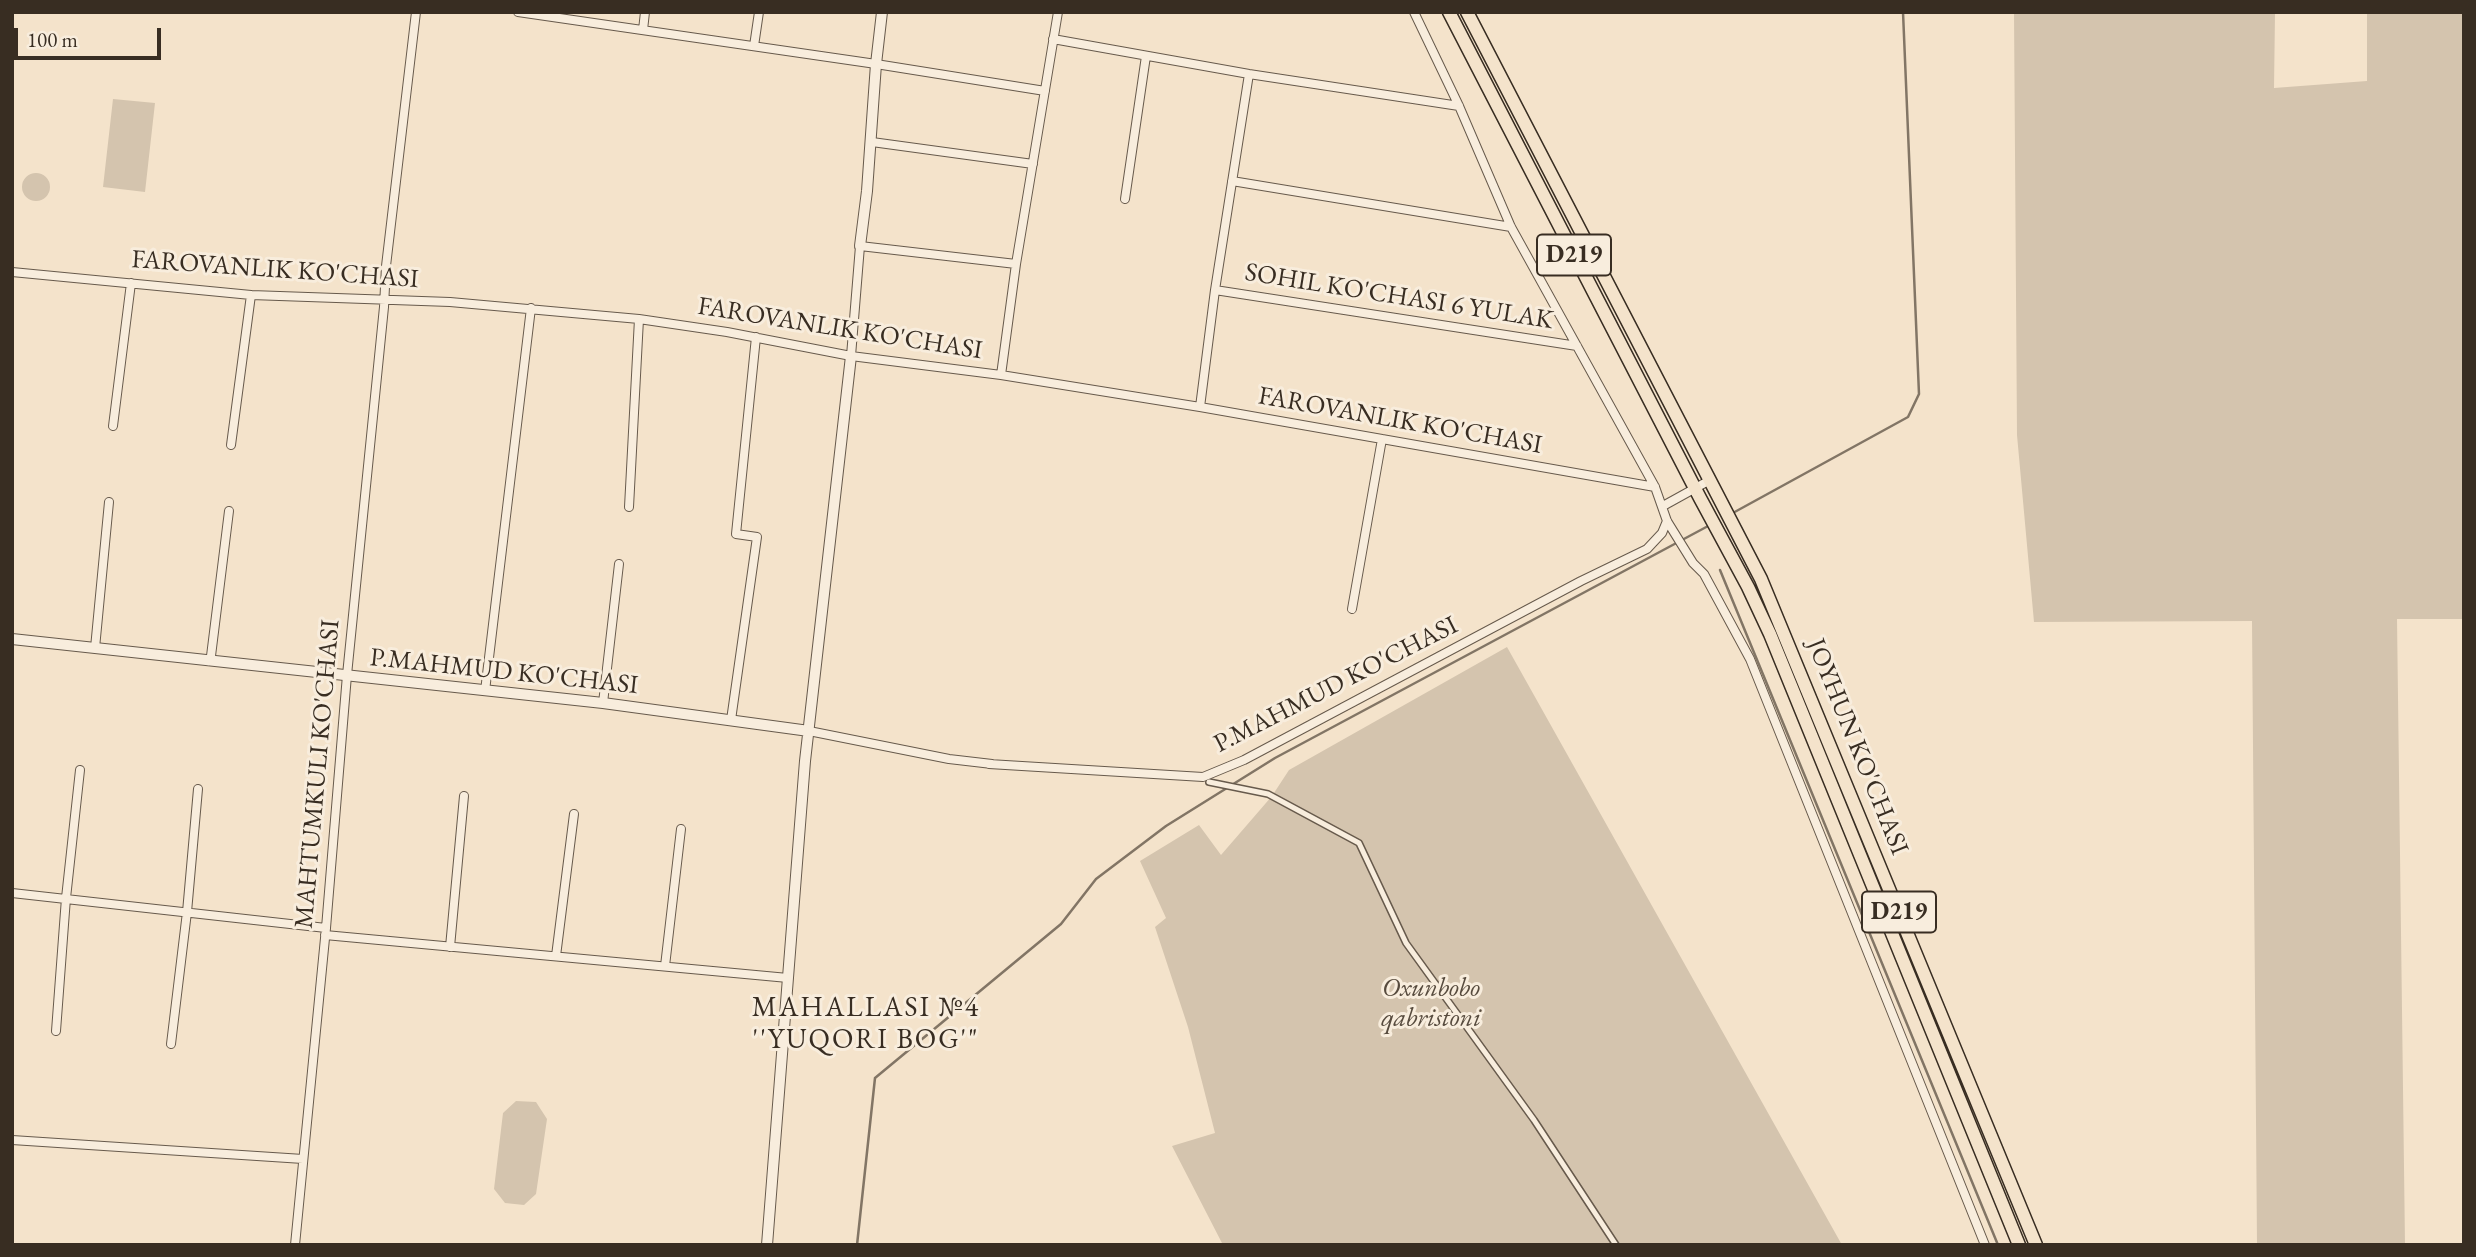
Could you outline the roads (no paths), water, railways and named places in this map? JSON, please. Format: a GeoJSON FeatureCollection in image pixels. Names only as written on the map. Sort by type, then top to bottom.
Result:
{"type":"FeatureCollection","features":[{"type":"Feature","properties":{"kind":"main road","name":"D219"},"geometry":{"type":"LineString","coordinates":[[1449,12],[1697,493]]}},
{"type":"Feature","properties":{"kind":"main road","name":"D219"},"geometry":{"type":"LineString","coordinates":[[1467,12],[1712,484]]}},
{"type":"Feature","properties":{"kind":"main road","name":"JOYHUN KO'CHASI"},"geometry":{"type":"LineString","coordinates":[[1712,484],[1786,634],[2036,1245]]}},
{"type":"Feature","properties":{"kind":"main road","name":"JOYHUN KO'CHASI"},"geometry":{"type":"LineString","coordinates":[[1697,493],[1770,634],[2020,1245]]}},
{"type":"Feature","properties":{"kind":"street","name":"MAHTUMKULI KO'CHASI"},"geometry":{"type":"LineString","coordinates":[[295,1245],[326,932],[347,675],[385,303],[386,266],[416,12]]}},
{"type":"Feature","properties":{"kind":"street"},"geometry":{"type":"LineString","coordinates":[[643,30],[645,12]]}},
{"type":"Feature","properties":{"kind":"street"},"geometry":{"type":"LineString","coordinates":[[754,46],[759,12]]}},
{"type":"Feature","properties":{"kind":"street"},"geometry":{"type":"LineString","coordinates":[[766,1245],[809,731],[851,356],[882,12]]}},
{"type":"Feature","properties":{"kind":"street"},"geometry":{"type":"LineString","coordinates":[[1001,375],[1016,264],[1058,12]]}},
{"type":"Feature","properties":{"kind":"street"},"geometry":{"type":"LineString","coordinates":[[1414,12],[1459,106],[1511,227],[1655,486],[1667,521],[1693,563],[1704,574],[1750,659],[1985,1245]]}},
{"type":"Feature","properties":{"kind":"street"},"geometry":{"type":"LineString","coordinates":[[524,13],[1045,91]]}},
{"type":"Feature","properties":{"kind":"street"},"geometry":{"type":"LineString","coordinates":[[1054,39],[1249,74],[1459,106]]}},
{"type":"Feature","properties":{"kind":"street"},"geometry":{"type":"LineString","coordinates":[[1125,200],[1146,56]]}},
{"type":"Feature","properties":{"kind":"street"},"geometry":{"type":"LineString","coordinates":[[1200,407],[1215,290],[1249,74]]}},
{"type":"Feature","properties":{"kind":"street"},"geometry":{"type":"LineString","coordinates":[[872,142],[1033,164]]}},
{"type":"Feature","properties":{"kind":"street"},"geometry":{"type":"LineString","coordinates":[[1232,181],[1511,227]]}},
{"type":"Feature","properties":{"kind":"street"},"geometry":{"type":"LineString","coordinates":[[860,246],[1016,264]]}},
{"type":"Feature","properties":{"kind":"street","name":"FAROVANLIK KO'CHASI"},"geometry":{"type":"LineString","coordinates":[[12,272],[251,295],[531,308],[639,319],[756,337],[851,356],[1001,375],[1200,407],[1655,486]]}},
{"type":"Feature","properties":{"kind":"street"},"geometry":{"type":"LineString","coordinates":[[113,426],[131,283]]}},
{"type":"Feature","properties":{"kind":"street","name":"SOHIL KO'CHASI 6 YULAK"},"geometry":{"type":"LineString","coordinates":[[1215,290],[1577,346]]}},
{"type":"Feature","properties":{"kind":"street"},"geometry":{"type":"LineString","coordinates":[[231,445],[251,295]]}},
{"type":"Feature","properties":{"kind":"street"},"geometry":{"type":"LineString","coordinates":[[485,691],[531,308]]}},
{"type":"Feature","properties":{"kind":"street"},"geometry":{"type":"LineString","coordinates":[[629,507],[639,319]]}},
{"type":"Feature","properties":{"kind":"street"},"geometry":{"type":"LineString","coordinates":[[731,720],[757,537],[736,534],[756,337]]}},
{"type":"Feature","properties":{"kind":"street"},"geometry":{"type":"LineString","coordinates":[[1352,609],[1382,439]]}},
{"type":"Feature","properties":{"kind":"street"},"geometry":{"type":"LineString","coordinates":[[1663,506],[1712,484]]}},
{"type":"Feature","properties":{"kind":"street"},"geometry":{"type":"LineString","coordinates":[[95,649],[109,502]]}},
{"type":"Feature","properties":{"kind":"street"},"geometry":{"type":"LineString","coordinates":[[208,661],[211,656],[229,511]]}},
{"type":"Feature","properties":{"kind":"street","name":"P.MAHMUD KO'CHASI"},"geometry":{"type":"LineString","coordinates":[[989,764],[1203,776],[1244,760],[1545,600],[1647,549],[1662,533],[1667,521]]}},
{"type":"Feature","properties":{"kind":"street"},"geometry":{"type":"LineString","coordinates":[[603,703],[619,564]]}},
{"type":"Feature","properties":{"kind":"street","name":"P.MAHMUD KO'CHASI"},"geometry":{"type":"LineString","coordinates":[[12,639],[603,703],[809,731],[948,759],[989,764],[1209,782]]}},
{"type":"Feature","properties":{"kind":"street"},"geometry":{"type":"LineString","coordinates":[[56,1031],[66,898],[80,770]]}},
{"type":"Feature","properties":{"kind":"street"},"geometry":{"type":"LineString","coordinates":[[1209,782],[1268,794],[1359,843],[1406,943],[1534,1121],[1616,1245]]}},
{"type":"Feature","properties":{"kind":"street"},"geometry":{"type":"LineString","coordinates":[[171,1044],[198,789]]}},
{"type":"Feature","properties":{"kind":"street"},"geometry":{"type":"LineString","coordinates":[[450,947],[464,796]]}},
{"type":"Feature","properties":{"kind":"street"},"geometry":{"type":"LineString","coordinates":[[556,956],[574,814]]}},
{"type":"Feature","properties":{"kind":"street"},"geometry":{"type":"LineString","coordinates":[[665,967],[681,829]]}},
{"type":"Feature","properties":{"kind":"street"},"geometry":{"type":"LineString","coordinates":[[12,893],[187,912],[450,947],[788,978]]}},
{"type":"Feature","properties":{"kind":"street"},"geometry":{"type":"LineString","coordinates":[[12,1140],[303,1158]]}},
{"type":"Feature","properties":{"kind":"waterway"},"geometry":{"type":"LineString","coordinates":[[1731,514],[1908,417],[1919,394],[1903,12]]}},
{"type":"Feature","properties":{"kind":"waterway"},"geometry":{"type":"LineString","coordinates":[[857,1245],[875,1078],[1061,924],[1096,879],[1166,826],[1275,758],[1710,525]]}},
{"type":"Feature","properties":{"kind":"waterway"},"geometry":{"type":"LineString","coordinates":[[1720,570],[1998,1245]]}},
{"type":"Feature","properties":{"kind":"district","name":"MAHALLASI №4 ''YUQORI BOG'\""},"geometry":{"type":"Point","coordinates":[866,1024]}},
{"type":"Feature","properties":{"kind":"park label","name":"Oxunbobo qabristoni"},"geometry":{"type":"Point","coordinates":[1431,1004]}}]}
